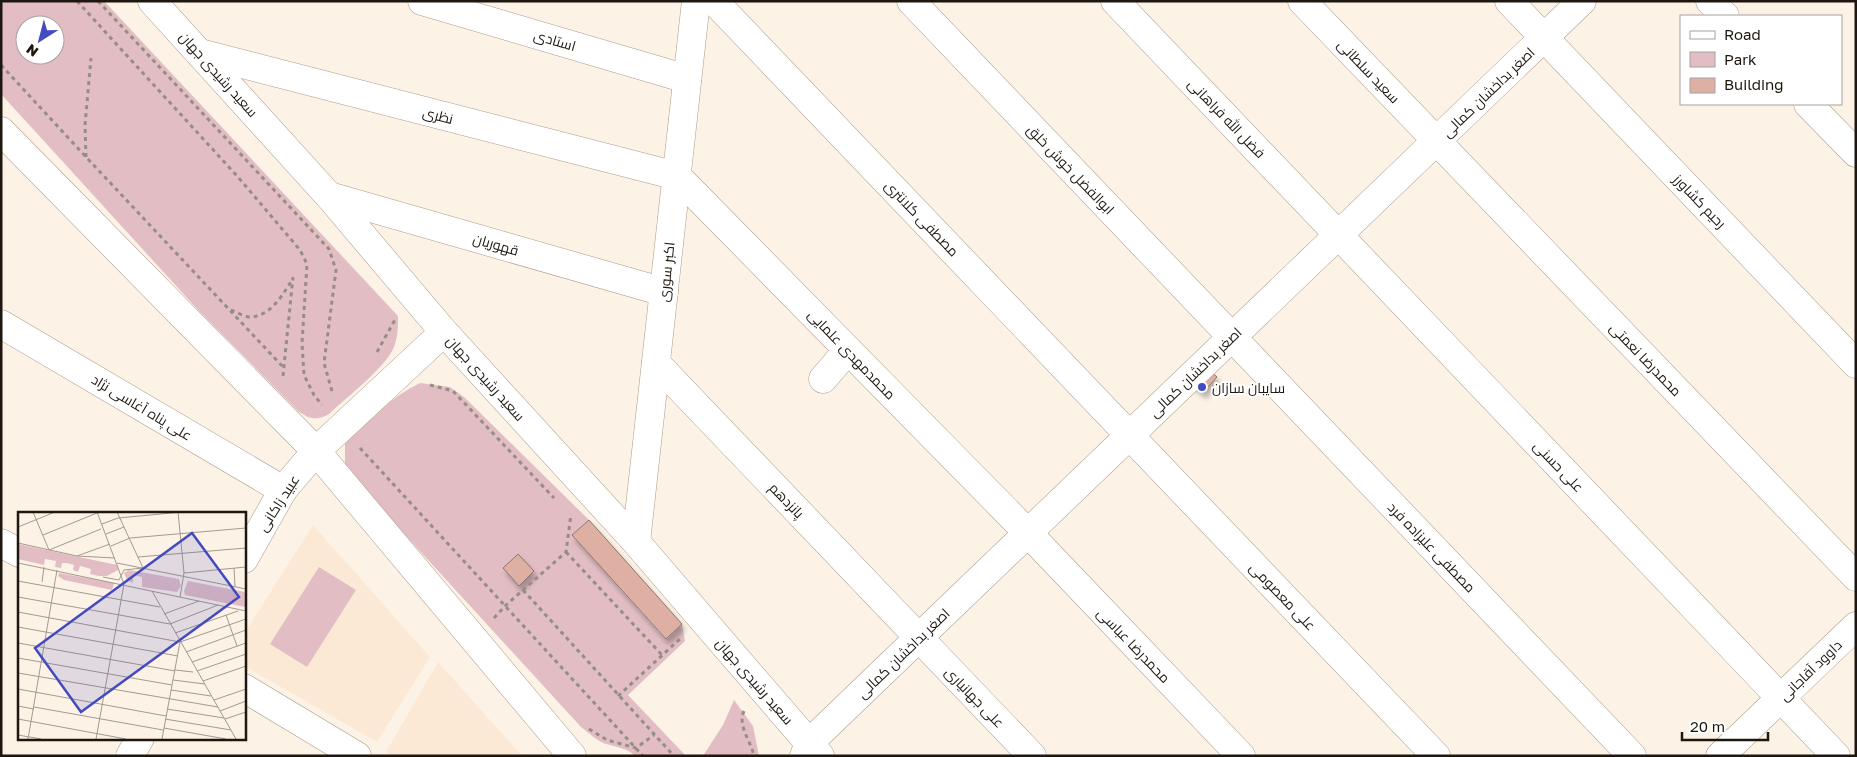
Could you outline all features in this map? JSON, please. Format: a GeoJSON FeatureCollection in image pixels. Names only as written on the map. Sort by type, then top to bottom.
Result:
{"type":"FeatureCollection","features":[{"type":"Feature","properties":{"kind":"street","name":"سعید رشیدی جهان"},"geometry":{"type":"LineString","coordinates":[[152,1],[329,196],[444,332],[636,542],[811,751]]}},
{"type":"Feature","properties":{"kind":"street","name":"استادی"},"geometry":{"type":"LineString","coordinates":[[422,1],[688,79]]}},
{"type":"Feature","properties":{"kind":"street","name":"اکبر سوری"},"geometry":{"type":"LineString","coordinates":[[636,542],[696,1]]}},
{"type":"Feature","properties":{"kind":"street","name":"مصطفی کلانتری"},"geometry":{"type":"LineString","coordinates":[[714,1],[1129,436]]}},
{"type":"Feature","properties":{"kind":"street","name":"ابوالفضل خوش خلق"},"geometry":{"type":"LineString","coordinates":[[911,1],[1232,337]]}},
{"type":"Feature","properties":{"kind":"street","name":"فضل الله فراهانی"},"geometry":{"type":"LineString","coordinates":[[1115,1],[1338,235]]}},
{"type":"Feature","properties":{"kind":"street","name":"سعید سلطانی"},"geometry":{"type":"LineString","coordinates":[[1302,1],[1436,141]]}},
{"type":"Feature","properties":{"kind":"street","name":"رحیم کشاورز"},"geometry":{"type":"LineString","coordinates":[[1508,1],[1856,364]]}},
{"type":"Feature","properties":{"kind":"street","name":"اصغر بداخشان کمالی"},"geometry":{"type":"LineString","coordinates":[[811,751],[919,637],[1582,1]]}},
{"type":"Feature","properties":{"kind":"street"},"geometry":{"type":"LineString","coordinates":[[1710,1],[1724,15]]}},
{"type":"Feature","properties":{"kind":"street","name":"نظری"},"geometry":{"type":"LineString","coordinates":[[200,54],[677,176]]}},
{"type":"Feature","properties":{"kind":"street"},"geometry":{"type":"LineString","coordinates":[[1809,105],[1856,153]]}},
{"type":"Feature","properties":{"kind":"street"},"geometry":{"type":"LineString","coordinates":[[1,131],[316,451],[572,756]]}},
{"type":"Feature","properties":{"kind":"street","name":"محمدرضا نعمتی"},"geometry":{"type":"LineString","coordinates":[[1436,141],[1856,577]]}},
{"type":"Feature","properties":{"kind":"street","name":"محمدمهدی علمایی"},"geometry":{"type":"LineString","coordinates":[[677,176],[1028,533]]}},
{"type":"Feature","properties":{"kind":"street","name":"قهوریان"},"geometry":{"type":"LineString","coordinates":[[329,196],[664,292]]}},
{"type":"Feature","properties":{"kind":"street","name":"علی حسنی"},"geometry":{"type":"LineString","coordinates":[[1338,235],[1836,756]]}},
{"type":"Feature","properties":{"kind":"street","name":"علی پناه آغاسی نژاد"},"geometry":{"type":"LineString","coordinates":[[1,324],[283,490]]}},
{"type":"Feature","properties":{"kind":"street","name":"عبید زاکانی"},"geometry":{"type":"LineString","coordinates":[[245,557],[283,490],[316,451],[444,332]]}},
{"type":"Feature","properties":{"kind":"street","name":"مصطفی علیزاده فرد"},"geometry":{"type":"LineString","coordinates":[[1232,337],[1632,756]]}},
{"type":"Feature","properties":{"kind":"street"},"geometry":{"type":"LineString","coordinates":[[823,378],[848,350]]}},
{"type":"Feature","properties":{"kind":"street","name":"پانزدهم"},"geometry":{"type":"LineString","coordinates":[[656,363],[919,637]]}},
{"type":"Feature","properties":{"kind":"street","name":"علی معصومی"},"geometry":{"type":"LineString","coordinates":[[1129,436],[1436,756]]}},
{"type":"Feature","properties":{"kind":"street","name":"محمدرضا عباسی"},"geometry":{"type":"LineString","coordinates":[[1028,533],[1241,756]]}},
{"type":"Feature","properties":{"kind":"street"},"geometry":{"type":"LineString","coordinates":[[1,543],[18,552]]}},
{"type":"Feature","properties":{"kind":"street","name":"داوود آقاجانی"},"geometry":{"type":"LineString","coordinates":[[1720,756],[1856,626]]}},
{"type":"Feature","properties":{"kind":"street","name":"علی جهانیاری"},"geometry":{"type":"LineString","coordinates":[[919,637],[1032,756]]}},
{"type":"Feature","properties":{"kind":"street"},"geometry":{"type":"LineString","coordinates":[[245,689],[356,756]]}},
{"type":"Feature","properties":{"kind":"street"},"geometry":{"type":"LineString","coordinates":[[130,756],[139,740]]}},
{"type":"Feature","properties":{"kind":"path"},"geometry":{"type":"LineString","coordinates":[[98,1],[329,249],[336,270],[324,363],[341,428]]}},
{"type":"Feature","properties":{"kind":"path"},"geometry":{"type":"LineString","coordinates":[[86,157],[85,125],[91,58]]}},
{"type":"Feature","properties":{"kind":"path"},"geometry":{"type":"LineString","coordinates":[[1,65],[284,368]]}},
{"type":"Feature","properties":{"kind":"path"},"geometry":{"type":"LineString","coordinates":[[228,309],[247,317],[257,316],[271,308],[282,296],[293,278],[283,376],[287,384]]}},
{"type":"Feature","properties":{"kind":"path"},"geometry":{"type":"LineString","coordinates":[[372,359],[382,347],[408,290]]}},
{"type":"Feature","properties":{"kind":"path"},"geometry":{"type":"LineString","coordinates":[[423,386],[433,384],[453,391],[558,502]]}},
{"type":"Feature","properties":{"kind":"path"},"geometry":{"type":"LineString","coordinates":[[491,623],[505,606],[566,552],[577,478]]}},
{"type":"Feature","properties":{"kind":"path"},"geometry":{"type":"LineString","coordinates":[[564,510],[571,517]]}},
{"type":"Feature","properties":{"kind":"path"},"geometry":{"type":"LineString","coordinates":[[566,552],[662,655]]}},
{"type":"Feature","properties":{"kind":"path"},"geometry":{"type":"LineString","coordinates":[[523,590],[674,756]]}},
{"type":"Feature","properties":{"kind":"path"},"geometry":{"type":"LineString","coordinates":[[618,696],[701,619]]}},
{"type":"Feature","properties":{"kind":"shaded area"},"geometry":{"type":"Polygon","coordinates":[[[313,525],[430,657],[377,742],[245,667],[245,632],[313,525]]]}},
{"type":"Feature","properties":{"kind":"shaded area"},"geometry":{"type":"Polygon","coordinates":[[[438,662],[522,756],[393,756],[386,752],[438,662]]]}},
{"type":"Feature","properties":{"kind":"green space"},"geometry":{"type":"Polygon","coordinates":[[[1,1],[104,1],[398,316],[398,328],[394,347],[383,364],[329,414],[317,418],[309,417],[298,411],[199,311],[1,94],[1,1]]]}},
{"type":"Feature","properties":{"kind":"green space"},"geometry":{"type":"Polygon","coordinates":[[[420,383],[450,387],[464,397],[589,520],[572,535],[665,639],[682,624],[685,641],[628,695],[686,756],[635,756],[624,749],[601,742],[581,727],[353,478],[345,464],[345,440],[390,402],[420,383]]]}},
{"type":"Feature","properties":{"kind":"green space"},"geometry":{"type":"Polygon","coordinates":[[[319,567],[356,590],[307,667],[270,644],[319,567]]]}},
{"type":"Feature","properties":{"kind":"green space"},"geometry":{"type":"Polygon","coordinates":[[[734,700],[753,726],[759,756],[703,756],[723,725],[734,700]]]}},
{"type":"Feature","properties":{"kind":"building","name":"سایبان سازان"},"geometry":{"type":"Polygon","coordinates":[[[1211,372],[1217,377],[1203,393],[1187,380],[1211,372]]]}},
{"type":"Feature","properties":{"kind":"building"},"geometry":{"type":"Polygon","coordinates":[[[589,520],[682,624],[666,639],[572,535],[589,520]]]}},
{"type":"Feature","properties":{"kind":"building"},"geometry":{"type":"Polygon","coordinates":[[[518,554],[534,571],[519,586],[503,568],[518,554]]]}},
{"type":"Feature","properties":{"kind":"place","name":"سایبان سازان"},"geometry":{"type":"Point","coordinates":[1202,387]}}]}
